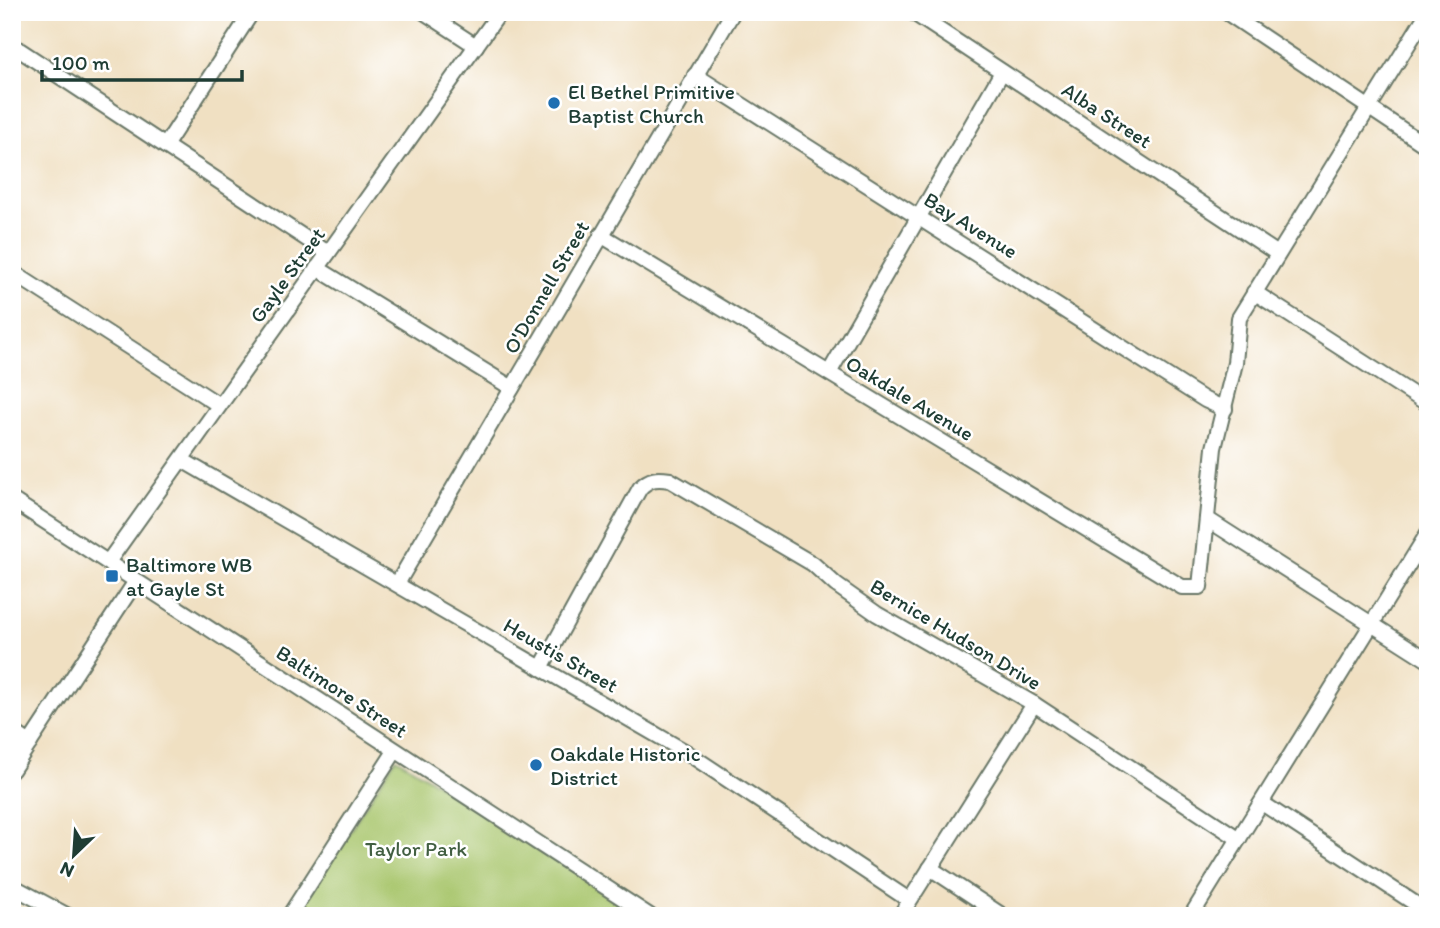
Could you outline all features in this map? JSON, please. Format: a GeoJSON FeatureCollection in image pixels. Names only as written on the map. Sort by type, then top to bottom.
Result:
{"type":"FeatureCollection","features":[{"type":"Feature","properties":{"kind":"street"},"geometry":{"type":"LineString","coordinates":[[165,146],[251,12]]}},
{"type":"Feature","properties":{"kind":"street"},"geometry":{"type":"LineString","coordinates":[[424,12],[476,46]]}},
{"type":"Feature","properties":{"kind":"street","name":"Gayle Street"},"geometry":{"type":"LineString","coordinates":[[108,562],[500,12]]}},
{"type":"Feature","properties":{"kind":"street","name":"O'Donnell Street"},"geometry":{"type":"LineString","coordinates":[[397,584],[733,12]]}},
{"type":"Feature","properties":{"kind":"street","name":"Alba Street"},"geometry":{"type":"LineString","coordinates":[[912,12],[1278,254]]}},
{"type":"Feature","properties":{"kind":"street"},"geometry":{"type":"LineString","coordinates":[[1226,12],[1428,147]]}},
{"type":"Feature","properties":{"kind":"street"},"geometry":{"type":"LineString","coordinates":[[1428,12],[1239,318],[1235,363],[1214,448],[1207,519],[1428,660]]}},
{"type":"Feature","properties":{"kind":"street"},"geometry":{"type":"LineString","coordinates":[[12,45],[328,253]]}},
{"type":"Feature","properties":{"kind":"street"},"geometry":{"type":"LineString","coordinates":[[829,373],[1002,72]]}},
{"type":"Feature","properties":{"kind":"street","name":"Bay Avenue"},"geometry":{"type":"LineString","coordinates":[[695,75],[1205,400],[1225,408]]}},
{"type":"Feature","properties":{"kind":"street","name":"Oakdale Avenue"},"geometry":{"type":"LineString","coordinates":[[601,235],[1182,587],[1200,587],[1207,519]]}},
{"type":"Feature","properties":{"kind":"street"},"geometry":{"type":"LineString","coordinates":[[317,268],[512,388]]}},
{"type":"Feature","properties":{"kind":"street"},"geometry":{"type":"LineString","coordinates":[[12,272],[219,405]]}},
{"type":"Feature","properties":{"kind":"street"},"geometry":{"type":"LineString","coordinates":[[1254,292],[1428,404]]}},
{"type":"Feature","properties":{"kind":"street","name":"Heustis Street"},"geometry":{"type":"LineString","coordinates":[[182,460],[708,766],[909,900]]}},
{"type":"Feature","properties":{"kind":"street","name":"Bernice Hudson Drive"},"geometry":{"type":"LineString","coordinates":[[541,668],[640,488],[648,480],[670,480],[813,564],[836,585],[877,614],[1034,704],[1239,839]]}},
{"type":"Feature","properties":{"kind":"street","name":"Baltimore Street"},"geometry":{"type":"LineString","coordinates":[[12,500],[650,916]]}},
{"type":"Feature","properties":{"kind":"street"},"geometry":{"type":"LineString","coordinates":[[1191,916],[1428,533]]}},
{"type":"Feature","properties":{"kind":"street"},"geometry":{"type":"LineString","coordinates":[[12,770],[135,580]]}},
{"type":"Feature","properties":{"kind":"street"},"geometry":{"type":"LineString","coordinates":[[900,916],[1034,704]]}},
{"type":"Feature","properties":{"kind":"street"},"geometry":{"type":"LineString","coordinates":[[12,731],[30,743]]}},
{"type":"Feature","properties":{"kind":"street"},"geometry":{"type":"LineString","coordinates":[[289,916],[395,751]]}},
{"type":"Feature","properties":{"kind":"street"},"geometry":{"type":"LineString","coordinates":[[1262,803],[1428,912]]}},
{"type":"Feature","properties":{"kind":"street"},"geometry":{"type":"LineString","coordinates":[[930,867],[1003,916]]}},
{"type":"Feature","properties":{"kind":"street"},"geometry":{"type":"LineString","coordinates":[[12,886],[68,916]]}},
{"type":"Feature","properties":{"kind":"green space","name":"Taylor Park"},"geometry":{"type":"Polygon","coordinates":[[[396,758],[650,916],[295,916],[396,758]]]}},
{"type":"Feature","properties":{"kind":"place","name":"El Bethel Primitive Baptist Church"},"geometry":{"type":"Point","coordinates":[554,103]}},
{"type":"Feature","properties":{"kind":"place","name":"Baltimore WB at Gayle St"},"geometry":{"type":"Point","coordinates":[112,576]}},
{"type":"Feature","properties":{"kind":"place","name":"Oakdale Historic District"},"geometry":{"type":"Point","coordinates":[536,765]}}]}
